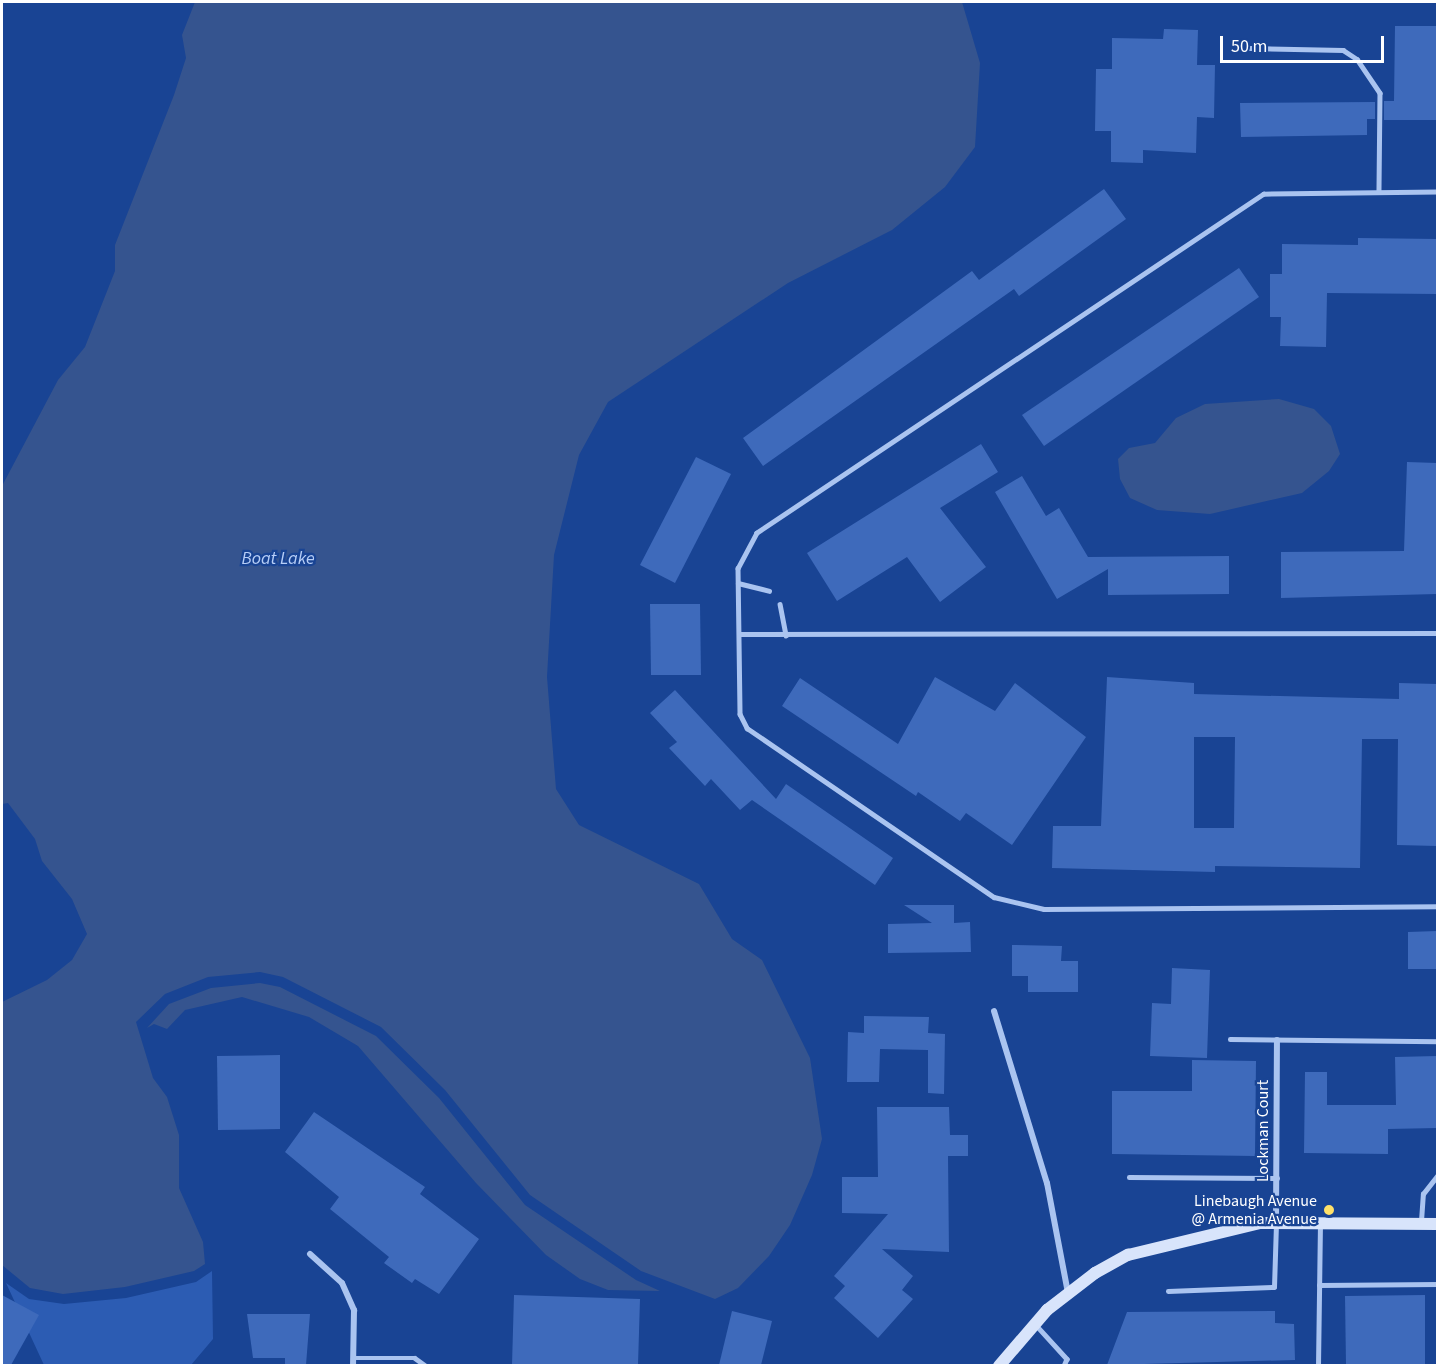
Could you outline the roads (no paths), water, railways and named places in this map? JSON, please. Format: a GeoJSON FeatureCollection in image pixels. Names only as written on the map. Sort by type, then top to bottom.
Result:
{"type":"FeatureCollection","features":[{"type":"Feature","properties":{"kind":"main road"},"geometry":{"type":"LineString","coordinates":[[999,1365],[1011,1347],[1068,1293],[1128,1255],[1276,1222],[1437,1224]]}},
{"type":"Feature","properties":{"kind":"street"},"geometry":{"type":"LineString","coordinates":[[994,1011],[1047,1184],[1068,1293]]}},
{"type":"Feature","properties":{"kind":"street","name":"Lockman Court"},"geometry":{"type":"LineString","coordinates":[[1276,1222],[1277,1040]]}},
{"type":"Feature","properties":{"kind":"street"},"geometry":{"type":"LineString","coordinates":[[310,1254],[342,1283],[354,1310],[353,1365]]}},
{"type":"Feature","properties":{"kind":"lane"},"geometry":{"type":"LineString","coordinates":[[1250,48],[1343,50],[1358,59],[1380,93],[1379,192]]}},
{"type":"Feature","properties":{"kind":"lane"},"geometry":{"type":"LineString","coordinates":[[1437,192],[1264,194],[757,533],[740,560],[738,583],[740,714],[747,728],[994,897],[1044,909],[1437,906]]}},
{"type":"Feature","properties":{"kind":"lane"},"geometry":{"type":"LineString","coordinates":[[738,583],[770,591]]}},
{"type":"Feature","properties":{"kind":"lane"},"geometry":{"type":"LineString","coordinates":[[780,604],[786,634]]}},
{"type":"Feature","properties":{"kind":"lane"},"geometry":{"type":"LineString","coordinates":[[738,634],[1437,633]]}},
{"type":"Feature","properties":{"kind":"lane"},"geometry":{"type":"LineString","coordinates":[[1230,1039],[1437,1041]]}},
{"type":"Feature","properties":{"kind":"lane"},"geometry":{"type":"LineString","coordinates":[[1421,1224],[1423,1194],[1437,1175]]}},
{"type":"Feature","properties":{"kind":"lane"},"geometry":{"type":"LineString","coordinates":[[1129,1177],[1277,1178]]}},
{"type":"Feature","properties":{"kind":"lane"},"geometry":{"type":"LineString","coordinates":[[1168,1291],[1274,1287],[1276,1222]]}},
{"type":"Feature","properties":{"kind":"lane"},"geometry":{"type":"LineString","coordinates":[[1318,1365],[1320,1222]]}},
{"type":"Feature","properties":{"kind":"lane"},"geometry":{"type":"LineString","coordinates":[[1319,1285],[1437,1284]]}},
{"type":"Feature","properties":{"kind":"lane"},"geometry":{"type":"LineString","coordinates":[[1035,1323],[1067,1359],[1064,1365]]}},
{"type":"Feature","properties":{"kind":"lane"},"geometry":{"type":"LineString","coordinates":[[353,1358],[415,1358],[426,1365]]}},
{"type":"Feature","properties":{"kind":"water","name":"Boat Lake"},"geometry":{"type":"Polygon","coordinates":[[[195,2],[962,2],[980,63],[975,147],[945,187],[892,230],[788,283],[608,402],[579,455],[554,555],[547,677],[556,789],[579,825],[699,884],[732,939],[762,960],[810,1058],[822,1139],[812,1175],[790,1225],[769,1256],[738,1288],[715,1299],[641,1271],[530,1195],[445,1090],[381,1027],[283,977],[260,972],[208,977],[165,994],[136,1022],[153,1078],[167,1097],[179,1135],[179,1188],[203,1242],[205,1264],[194,1271],[125,1287],[63,1294],[30,1288],[2,1265],[2,1002],[47,980],[72,960],[87,934],[72,899],[42,861],[35,839],[8,803],[2,804],[2,486],[58,380],[85,347],[115,271],[115,245],[174,95],[186,58],[182,35],[195,2]]]}},
{"type":"Feature","properties":{"kind":"water"},"geometry":{"type":"Polygon","coordinates":[[[1279,399],[1314,409],[1331,426],[1340,454],[1329,471],[1302,493],[1210,514],[1157,510],[1130,498],[1120,479],[1118,459],[1129,448],[1155,443],[1176,418],[1205,404],[1279,399]]]}},
{"type":"Feature","properties":{"kind":"water"},"geometry":{"type":"Polygon","coordinates":[[[260,983],[280,987],[376,1036],[439,1098],[525,1205],[636,1280],[660,1291],[608,1290],[580,1279],[546,1255],[476,1183],[358,1046],[309,1017],[242,997],[185,1010],[167,1029],[154,1024],[147,1028],[169,1004],[211,988],[260,983]]]}},
{"type":"Feature","properties":{"kind":"place","name":"Linebaugh Avenue @ Armenia Avenue"},"geometry":{"type":"Point","coordinates":[1329,1210]}}]}
